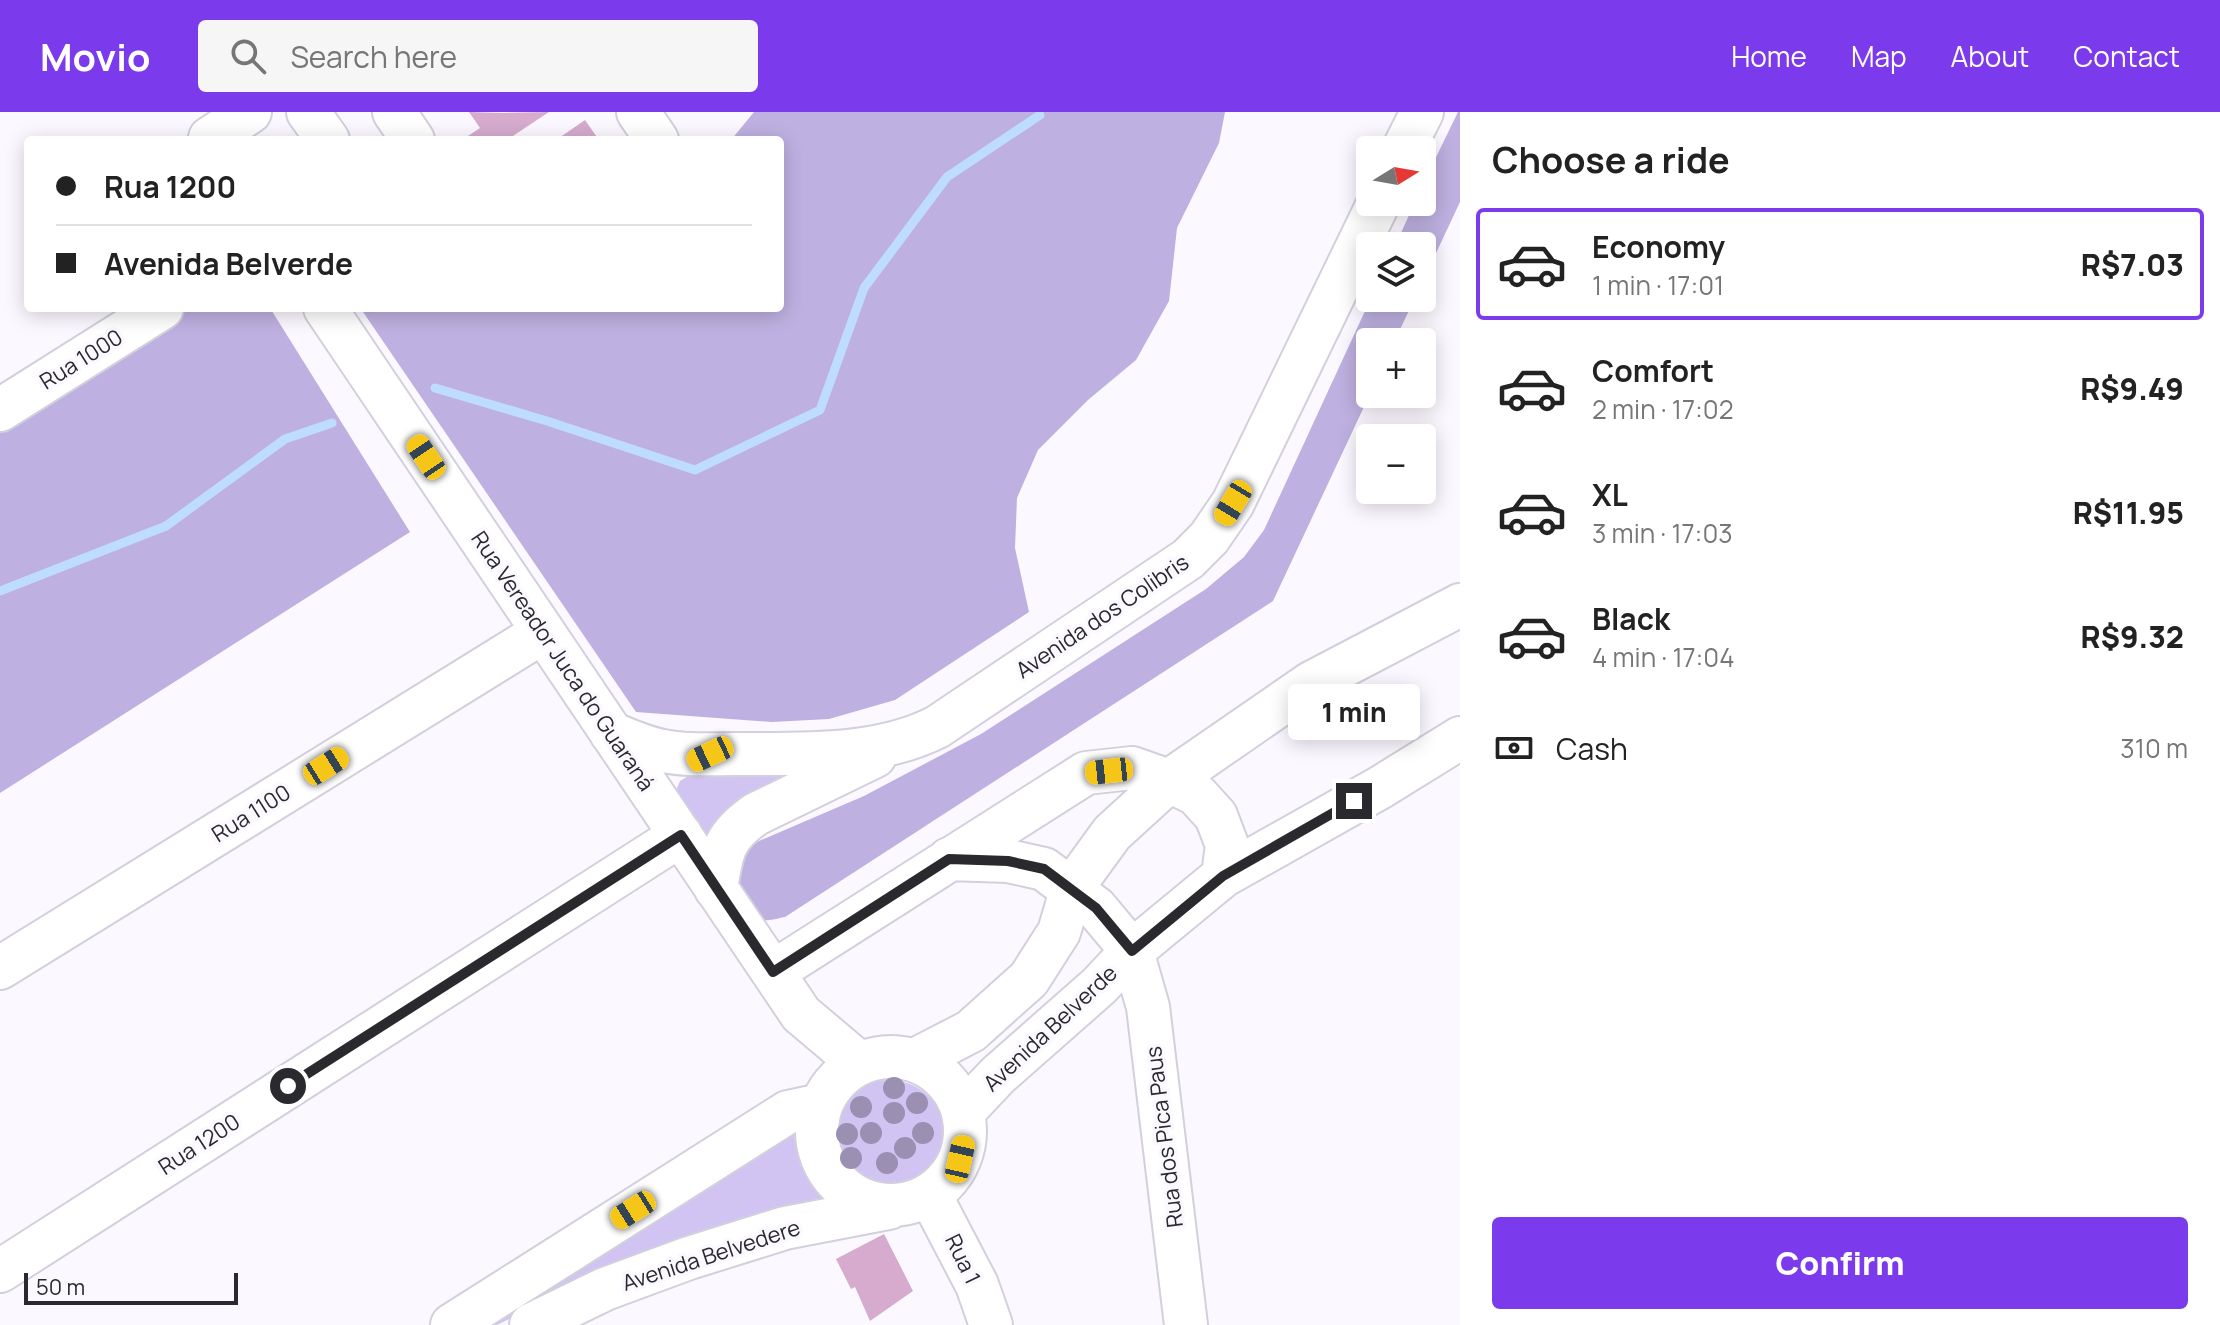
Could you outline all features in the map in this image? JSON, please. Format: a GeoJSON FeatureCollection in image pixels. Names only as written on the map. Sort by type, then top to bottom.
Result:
{"type":"FeatureCollection","features":[{"type":"Feature","properties":{"kind":"street"},"geometry":{"type":"LineString","coordinates":[[205,130],[250,112]]}},
{"type":"Feature","properties":{"kind":"street"},"geometry":{"type":"LineString","coordinates":[[308,112],[325,136]]}},
{"type":"Feature","properties":{"kind":"street"},"geometry":{"type":"LineString","coordinates":[[394,112],[410,136]]}},
{"type":"Feature","properties":{"kind":"street"},"geometry":{"type":"LineString","coordinates":[[638,112],[654,136]]}},
{"type":"Feature","properties":{"kind":"street"},"geometry":{"type":"LineString","coordinates":[[1410,136],[1422,112]]}},
{"type":"Feature","properties":{"kind":"street","name":"Avenida dos Colibris"},"geometry":{"type":"LineString","coordinates":[[716,889],[723,852],[739,826],[756,814],[937,727],[1188,559],[1209,538],[1233,503],[1372,216]]}},
{"type":"Feature","properties":{"kind":"street","name":"Rua 1000"},"geometry":{"type":"LineString","coordinates":[[0,410],[156,312]]}},
{"type":"Feature","properties":{"kind":"street","name":"Rua Vereador Juca do Guaraná"},"geometry":{"type":"LineString","coordinates":[[328,312],[801,1014],[859,1063]]}},
{"type":"Feature","properties":{"kind":"street"},"geometry":{"type":"LineString","coordinates":[[915,1060],[971,1031],[1029,979],[1059,932],[1072,888],[1112,833],[1169,781],[1311,683],[1460,605]]}},
{"type":"Feature","properties":{"kind":"street","name":"Rua 1100"},"geometry":{"type":"LineString","coordinates":[[0,968],[543,632]]}},
{"type":"Feature","properties":{"kind":"street","name":"Avenida dos Colibris"},"geometry":{"type":"LineString","coordinates":[[611,733],[664,751],[710,754],[836,751],[916,736]]}},
{"type":"Feature","properties":{"kind":"street","name":"Avenida Belverde"},"geometry":{"type":"LineString","coordinates":[[963,1112],[998,1075],[1099,986],[1132,951],[1223,876],[1381,787],[1460,738]]}},
{"type":"Feature","properties":{"kind":"street"},"geometry":{"type":"LineString","coordinates":[[657,800],[673,777],[687,765],[710,754]]}},
{"type":"Feature","properties":{"kind":"street"},"geometry":{"type":"LineString","coordinates":[[773,972],[1086,773],[1132,768],[1196,794],[1216,816],[1227,845],[1223,876]]}},
{"type":"Feature","properties":{"kind":"street","name":"Rua 1200"},"geometry":{"type":"LineString","coordinates":[[0,1271],[681,835]]}},
{"type":"Feature","properties":{"kind":"street"},"geometry":{"type":"LineString","coordinates":[[949,859],[1008,861],[1044,869],[1096,908],[1132,951]]}},
{"type":"Feature","properties":{"kind":"street","name":"Rua dos Pica Paus"},"geometry":{"type":"LineString","coordinates":[[1132,951],[1148,1007],[1186,1325]]}},
{"type":"Feature","properties":{"kind":"street","name":"Rua Vereador Juca do Guaraná"},"geometry":{"type":"LineString","coordinates":[[801,1014],[824,1098]]}},
{"type":"Feature","properties":{"kind":"street"},"geometry":{"type":"LineString","coordinates":[[896,1056],[915,1060],[936,1071],[953,1089],[963,1112],[965,1135],[960,1159],[948,1179],[914,1200],[874,1204],[851,1194],[832,1177],[821,1154],[817,1129],[824,1098],[836,1080],[859,1063],[877,1057],[896,1056]]}},
{"type":"Feature","properties":{"kind":"street"},"geometry":{"type":"LineString","coordinates":[[452,1325],[788,1112],[824,1098]]}},
{"type":"Feature","properties":{"kind":"street","name":"Avenida Belvedere"},"geometry":{"type":"LineString","coordinates":[[531,1325],[605,1289],[689,1258],[785,1228],[914,1200]]}},
{"type":"Feature","properties":{"kind":"street","name":"Rua 1"},"geometry":{"type":"LineString","coordinates":[[914,1200],[977,1285],[991,1325]]}},
{"type":"Feature","properties":{"kind":"shaded area"},"geometry":{"type":"Polygon","coordinates":[[[754,112],[1225,112],[1219,143],[1177,228],[1169,301],[1136,360],[1088,400],[1038,450],[1017,498],[1015,548],[1029,612],[895,700],[829,719],[772,722],[636,712],[363,312],[784,312],[784,136],[734,136],[754,112]]]}},
{"type":"Feature","properties":{"kind":"shaded area"},"geometry":{"type":"Polygon","coordinates":[[[1460,112],[1460,202],[1436,253],[1436,232],[1401,232],[1409,216],[1436,216],[1436,157],[1460,112]]]}},
{"type":"Feature","properties":{"kind":"shaded area"},"geometry":{"type":"Polygon","coordinates":[[[170,312],[272,312],[410,532],[0,793],[0,420],[170,312]]]}},
{"type":"Feature","properties":{"kind":"shaded area"},"geometry":{"type":"Polygon","coordinates":[[[1365,312],[1408,312],[1401,328],[1357,328],[1365,312]]]}},
{"type":"Feature","properties":{"kind":"shaded area"},"geometry":{"type":"Polygon","coordinates":[[[1356,331],[1356,408],[1363,408],[1273,601],[785,917],[765,920],[749,911],[740,892],[739,871],[740,861],[750,846],[864,796],[981,734],[1206,589],[1244,557],[1264,530],[1356,331]]]}},
{"type":"Feature","properties":{"kind":"shaded area"},"geometry":{"type":"Polygon","coordinates":[[[779,773],[782,778],[707,843],[674,795],[680,781],[690,775],[779,773]]]}},
{"type":"Feature","properties":{"kind":"shaded area"},"geometry":{"type":"Polygon","coordinates":[[[889,1080],[910,1084],[929,1096],[941,1115],[945,1136],[941,1157],[929,1176],[910,1188],[889,1192],[868,1188],[849,1176],[837,1157],[833,1136],[837,1115],[849,1096],[868,1084],[889,1080]]]}},
{"type":"Feature","properties":{"kind":"shaded area"},"geometry":{"type":"Polygon","coordinates":[[[792,1120],[803,1162],[828,1197],[757,1218],[560,1294],[497,1325],[470,1325],[792,1120]]]}},
{"type":"Feature","properties":{"kind":"building"},"geometry":{"type":"Polygon","coordinates":[[[469,112],[549,112],[513,136],[468,136],[480,128],[469,112]]]}},
{"type":"Feature","properties":{"kind":"building"},"geometry":{"type":"Polygon","coordinates":[[[585,120],[596,136],[562,136],[585,120]]]}},
{"type":"Feature","properties":{"kind":"building"},"geometry":{"type":"Polygon","coordinates":[[[884,1234],[913,1291],[870,1321],[855,1287],[851,1289],[836,1259],[884,1234]]]}},
{"type":"Feature","properties":{"kind":"waterway"},"geometry":{"type":"LineString","coordinates":[[435,388],[695,470],[820,410],[864,288],[947,177],[1040,115]]}},
{"type":"Feature","properties":{"kind":"waterway"},"geometry":{"type":"LineString","coordinates":[[0,591],[166,526],[285,439],[332,423]]}},
{"type":"Feature","properties":{"kind":"route"},"geometry":{"type":"LineString","coordinates":[[288,1086],[681,835],[773,972],[949,859],[1008,861],[1044,869],[1096,908],[1132,951],[1223,876],[1354,801]]}}]}
